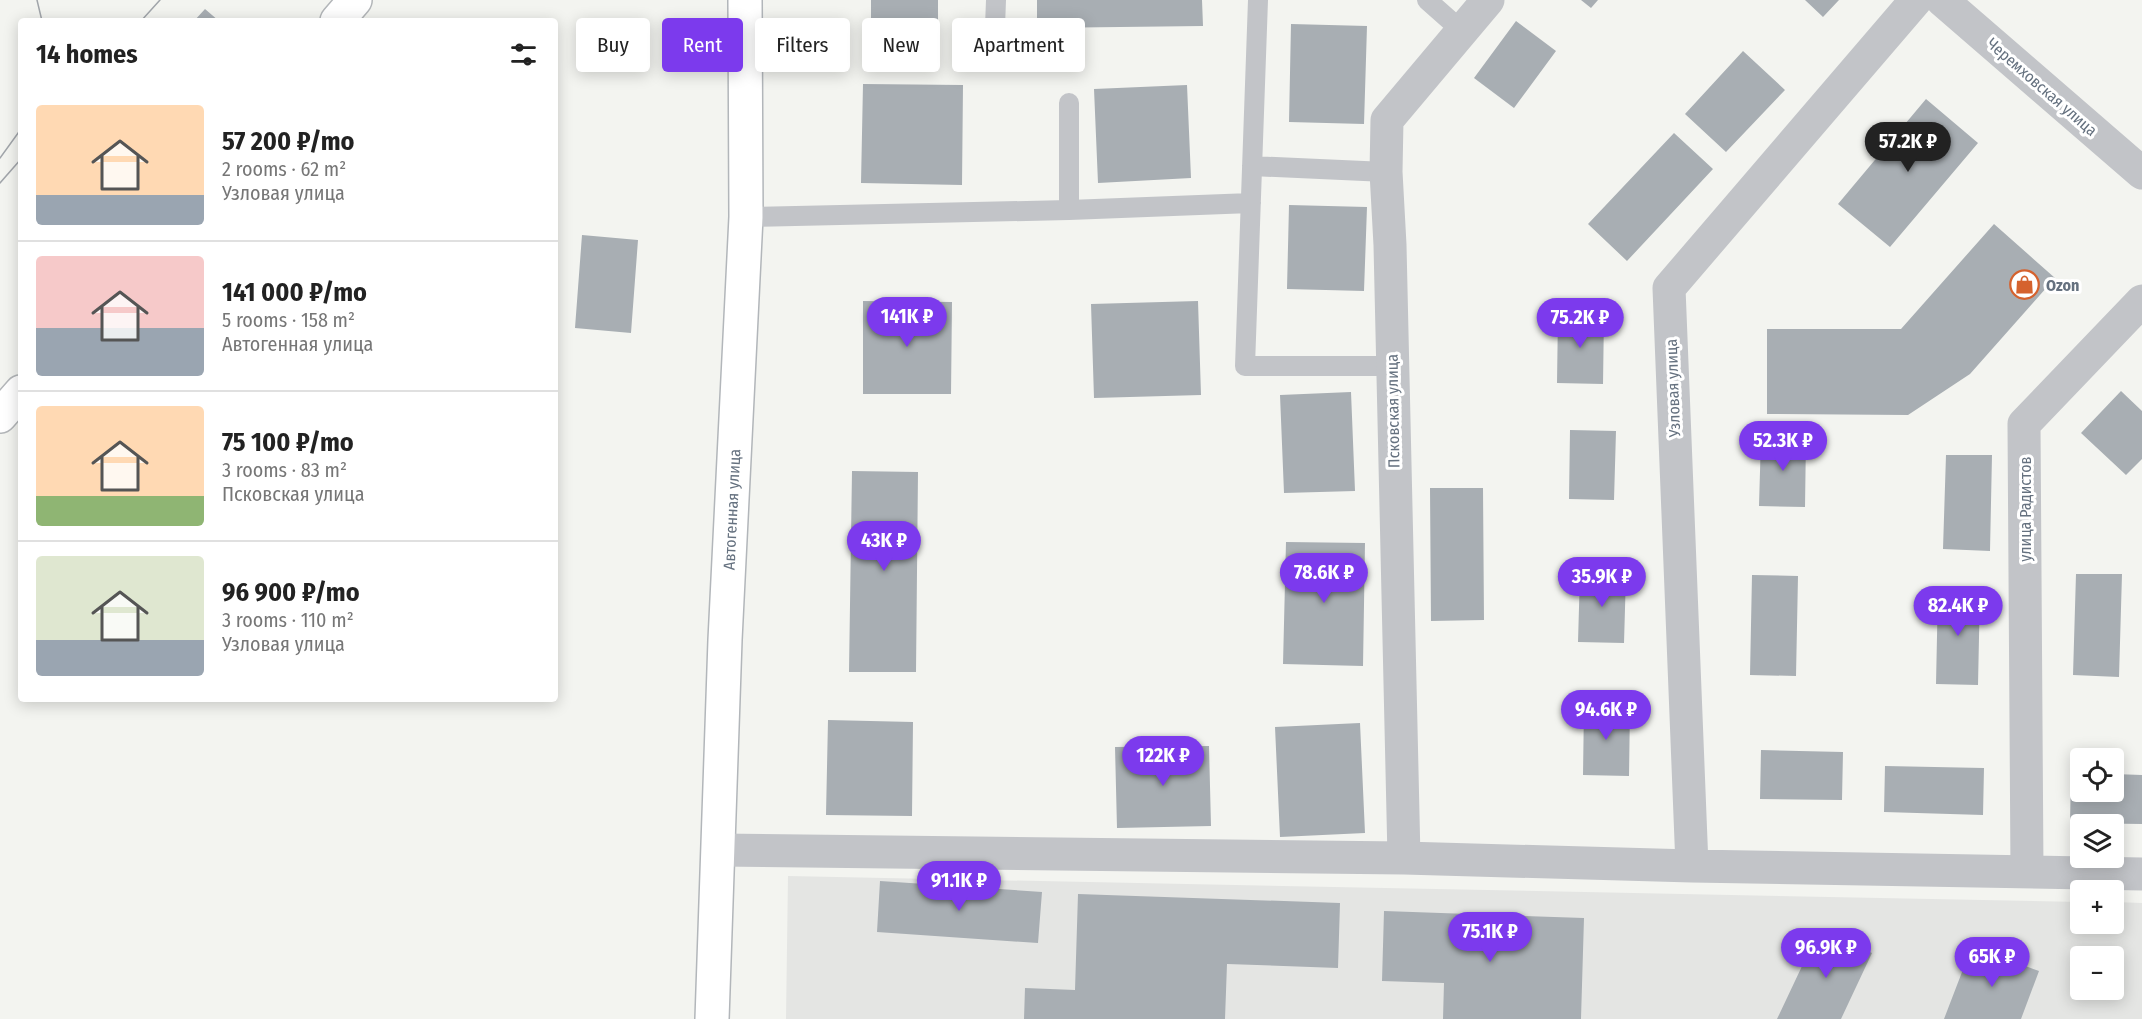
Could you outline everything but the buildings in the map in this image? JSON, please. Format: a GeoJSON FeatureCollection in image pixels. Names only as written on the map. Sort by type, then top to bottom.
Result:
{"type":"FeatureCollection","features":[{"type":"Feature","properties":{"kind":"street"},"geometry":{"type":"LineString","coordinates":[[340,18],[355,0]]}},
{"type":"Feature","properties":{"kind":"street","name":"Автогенная улица"},"geometry":{"type":"LineString","coordinates":[[712,1019],[725,640],[746,217],[742,0]]}},
{"type":"Feature","properties":{"kind":"street","name":"Псковская улица"},"geometry":{"type":"LineString","coordinates":[[1404,858],[1386,172],[1387,120],[1488,0]]}},
{"type":"Feature","properties":{"kind":"street","name":"Узловая улица"},"geometry":{"type":"LineString","coordinates":[[1692,866],[1669,288],[1916,0]]}},
{"type":"Feature","properties":{"kind":"street","name":"Черемховская улица"},"geometry":{"type":"LineString","coordinates":[[1942,0],[2142,173]]}},
{"type":"Feature","properties":{"kind":"street","name":"улица Радистов"},"geometry":{"type":"LineString","coordinates":[[2027,872],[2024,424],[2142,301]]}},
{"type":"Feature","properties":{"kind":"street"},"geometry":{"type":"LineString","coordinates":[[0,416],[18,395]]}},
{"type":"Feature","properties":{"kind":"street"},"geometry":{"type":"LineString","coordinates":[[719,850],[1404,858],[2142,874]]}},
{"type":"Feature","properties":{"kind":"lane"},"geometry":{"type":"LineString","coordinates":[[995,18],[996,0]]}},
{"type":"Feature","properties":{"kind":"lane"},"geometry":{"type":"LineString","coordinates":[[1258,0],[1245,366],[1392,366]]}},
{"type":"Feature","properties":{"kind":"lane"},"geometry":{"type":"LineString","coordinates":[[1427,0],[1461,31]]}},
{"type":"Feature","properties":{"kind":"lane"},"geometry":{"type":"LineString","coordinates":[[1069,103],[1069,210]]}},
{"type":"Feature","properties":{"kind":"lane"},"geometry":{"type":"LineString","coordinates":[[1252,166],[1386,172]]}},
{"type":"Feature","properties":{"kind":"lane"},"geometry":{"type":"LineString","coordinates":[[746,217],[1069,210],[1251,203]]}},
{"type":"Feature","properties":{"kind":"shaded area"},"geometry":{"type":"Polygon","coordinates":[[[788,876],[2070,902],[2070,934],[2124,934],[2124,902],[2142,903],[2142,1019],[786,1019],[788,876]]]}},
{"type":"Feature","properties":{"kind":"tram line"},"geometry":{"type":"LineString","coordinates":[[37,0],[41,18]]}},
{"type":"Feature","properties":{"kind":"tram line"},"geometry":{"type":"LineString","coordinates":[[144,18],[160,0]]}},
{"type":"Feature","properties":{"kind":"tram line"},"geometry":{"type":"LineString","coordinates":[[0,158],[18,133]]}},
{"type":"Feature","properties":{"kind":"tram line"},"geometry":{"type":"LineString","coordinates":[[0,183],[18,162]]}},
{"type":"Feature","properties":{"kind":"place","name":"Ozon"},"geometry":{"type":"Point","coordinates":[2025,285]}}]}
